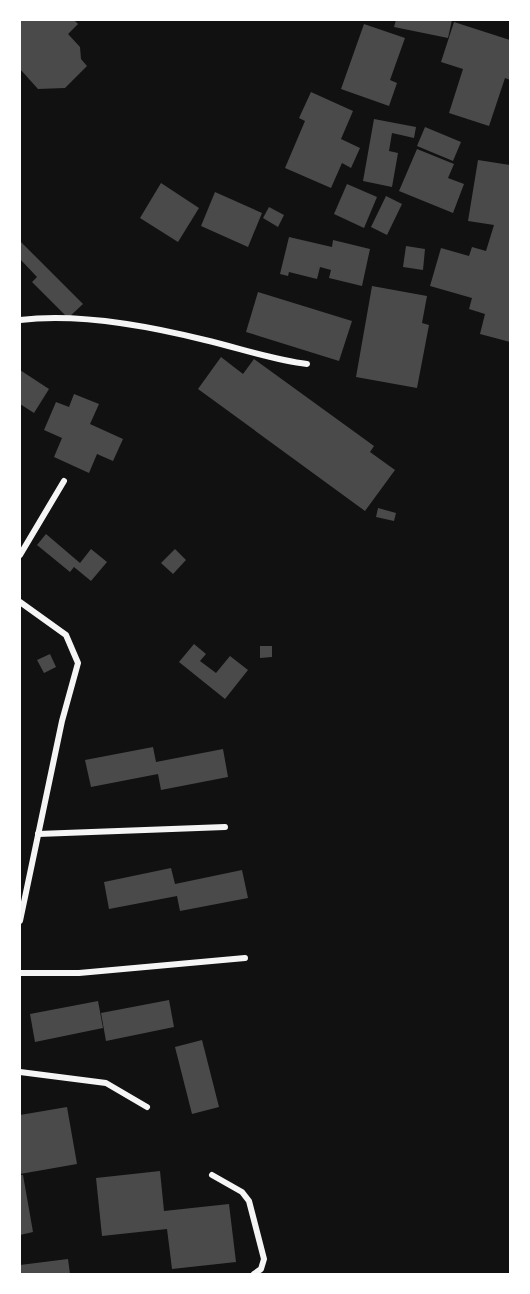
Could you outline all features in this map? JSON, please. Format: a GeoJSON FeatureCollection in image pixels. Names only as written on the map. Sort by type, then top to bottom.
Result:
{"type":"FeatureCollection","features":[{"type":"Feature","properties":{"kind":"street"},"geometry":{"type":"LineString","coordinates":[[20,320],[75,319],[125,325],[203,339],[289,362],[307,364]]}},
{"type":"Feature","properties":{"kind":"street"},"geometry":{"type":"LineString","coordinates":[[20,555],[64,481]]}},
{"type":"Feature","properties":{"kind":"street"},"geometry":{"type":"LineString","coordinates":[[20,602],[66,635],[78,663],[62,721],[20,921]]}},
{"type":"Feature","properties":{"kind":"street"},"geometry":{"type":"LineString","coordinates":[[38,834],[225,827]]}},
{"type":"Feature","properties":{"kind":"street"},"geometry":{"type":"LineString","coordinates":[[20,972],[79,973],[244,958]]}},
{"type":"Feature","properties":{"kind":"street"},"geometry":{"type":"LineString","coordinates":[[20,1072],[106,1083],[147,1107]]}},
{"type":"Feature","properties":{"kind":"street"},"geometry":{"type":"LineString","coordinates":[[212,1175],[242,1192],[249,1201],[264,1259],[261,1269],[254,1275]]}},
{"type":"Feature","properties":{"kind":"building"},"geometry":{"type":"Polygon","coordinates":[[[20,20],[74,20],[78,24],[68,34],[80,47],[81,59],[87,66],[65,88],[38,89],[20,69],[20,20]]]}},
{"type":"Feature","properties":{"kind":"building"},"geometry":{"type":"Polygon","coordinates":[[[396,20],[452,20],[448,38],[394,27],[396,20]]]}},
{"type":"Feature","properties":{"kind":"building"},"geometry":{"type":"Polygon","coordinates":[[[454,22],[510,40],[510,80],[505,78],[489,126],[449,113],[463,69],[441,62],[454,22]]]}},
{"type":"Feature","properties":{"kind":"building"},"geometry":{"type":"Polygon","coordinates":[[[364,24],[405,38],[390,80],[397,83],[389,106],[341,89],[364,24]]]}},
{"type":"Feature","properties":{"kind":"building"},"geometry":{"type":"Polygon","coordinates":[[[311,92],[353,111],[341,139],[360,148],[351,168],[342,163],[331,188],[285,168],[305,121],[299,118],[311,92]]]}},
{"type":"Feature","properties":{"kind":"building"},"geometry":{"type":"Polygon","coordinates":[[[374,119],[416,127],[414,138],[392,133],[389,151],[398,153],[392,187],[363,181],[374,119]]]}},
{"type":"Feature","properties":{"kind":"building"},"geometry":{"type":"Polygon","coordinates":[[[425,127],[461,142],[453,161],[417,146],[425,127]]]}},
{"type":"Feature","properties":{"kind":"building"},"geometry":{"type":"Polygon","coordinates":[[[417,149],[454,164],[448,178],[464,184],[453,213],[399,191],[417,149]]]}},
{"type":"Feature","properties":{"kind":"building"},"geometry":{"type":"Polygon","coordinates":[[[478,160],[510,165],[510,342],[480,334],[485,314],[469,309],[472,298],[430,286],[441,248],[469,256],[472,247],[486,251],[494,225],[468,221],[478,160]]]}},
{"type":"Feature","properties":{"kind":"building"},"geometry":{"type":"Polygon","coordinates":[[[161,183],[199,208],[178,242],[140,218],[161,183]]]}},
{"type":"Feature","properties":{"kind":"building"},"geometry":{"type":"Polygon","coordinates":[[[347,184],[377,197],[364,228],[334,214],[347,184]]]}},
{"type":"Feature","properties":{"kind":"building"},"geometry":{"type":"Polygon","coordinates":[[[215,192],[262,213],[248,247],[201,226],[215,192]]]}},
{"type":"Feature","properties":{"kind":"building"},"geometry":{"type":"Polygon","coordinates":[[[386,196],[402,204],[387,235],[371,227],[386,196]]]}},
{"type":"Feature","properties":{"kind":"building"},"geometry":{"type":"Polygon","coordinates":[[[269,207],[284,215],[278,227],[263,218],[269,207]]]}},
{"type":"Feature","properties":{"kind":"building"},"geometry":{"type":"Polygon","coordinates":[[[289,237],[332,247],[333,240],[370,249],[362,286],[329,278],[331,270],[320,267],[317,279],[289,272],[288,276],[280,274],[289,237]]]}},
{"type":"Feature","properties":{"kind":"building"},"geometry":{"type":"Polygon","coordinates":[[[20,241],[83,304],[68,318],[32,282],[37,277],[20,259],[20,241]]]}},
{"type":"Feature","properties":{"kind":"building"},"geometry":{"type":"Polygon","coordinates":[[[406,246],[425,249],[423,270],[403,267],[406,246]]]}},
{"type":"Feature","properties":{"kind":"building"},"geometry":{"type":"Polygon","coordinates":[[[372,286],[427,296],[422,323],[429,325],[417,388],[356,377],[372,286]]]}},
{"type":"Feature","properties":{"kind":"building"},"geometry":{"type":"Polygon","coordinates":[[[258,292],[352,321],[339,361],[246,332],[258,292]]]}},
{"type":"Feature","properties":{"kind":"building"},"geometry":{"type":"Polygon","coordinates":[[[221,357],[243,374],[254,359],[374,446],[370,452],[395,470],[365,511],[198,389],[221,357]]]}},
{"type":"Feature","properties":{"kind":"building"},"geometry":{"type":"Polygon","coordinates":[[[20,370],[49,389],[34,413],[20,404],[20,370]]]}},
{"type":"Feature","properties":{"kind":"building"},"geometry":{"type":"Polygon","coordinates":[[[74,394],[99,404],[90,424],[123,439],[113,461],[97,454],[89,473],[54,457],[62,438],[44,430],[56,402],[69,407],[74,394]]]}},
{"type":"Feature","properties":{"kind":"building"},"geometry":{"type":"Polygon","coordinates":[[[378,508],[396,513],[394,521],[376,517],[378,508]]]}},
{"type":"Feature","properties":{"kind":"building"},"geometry":{"type":"Polygon","coordinates":[[[46,534],[80,563],[91,549],[107,562],[91,581],[74,567],[70,572],[37,545],[46,534]]]}},
{"type":"Feature","properties":{"kind":"building"},"geometry":{"type":"Polygon","coordinates":[[[175,549],[186,560],[173,574],[161,563],[175,549]]]}},
{"type":"Feature","properties":{"kind":"building"},"geometry":{"type":"Polygon","coordinates":[[[194,644],[206,654],[200,661],[216,673],[230,656],[248,670],[225,699],[179,662],[194,644]]]}},
{"type":"Feature","properties":{"kind":"building"},"geometry":{"type":"Polygon","coordinates":[[[260,646],[272,646],[272,657],[260,658],[260,646]]]}},
{"type":"Feature","properties":{"kind":"building"},"geometry":{"type":"Polygon","coordinates":[[[50,654],[56,667],[44,673],[37,660],[50,654]]]}},
{"type":"Feature","properties":{"kind":"building"},"geometry":{"type":"Polygon","coordinates":[[[153,747],[156,762],[223,749],[228,777],[161,790],[158,774],[91,787],[85,760],[153,747]]]}},
{"type":"Feature","properties":{"kind":"building"},"geometry":{"type":"Polygon","coordinates":[[[171,868],[175,884],[242,870],[248,898],[180,911],[177,896],[109,909],[104,882],[171,868]]]}},
{"type":"Feature","properties":{"kind":"building"},"geometry":{"type":"Polygon","coordinates":[[[169,1000],[174,1027],[106,1041],[101,1013],[169,1000]]]}},
{"type":"Feature","properties":{"kind":"building"},"geometry":{"type":"Polygon","coordinates":[[[98,1001],[103,1028],[35,1042],[30,1014],[98,1001]]]}},
{"type":"Feature","properties":{"kind":"building"},"geometry":{"type":"Polygon","coordinates":[[[202,1040],[219,1107],[192,1114],[175,1047],[202,1040]]]}},
{"type":"Feature","properties":{"kind":"building"},"geometry":{"type":"Polygon","coordinates":[[[67,1107],[77,1164],[20,1174],[20,1115],[67,1107]]]}},
{"type":"Feature","properties":{"kind":"building"},"geometry":{"type":"Polygon","coordinates":[[[160,1171],[164,1211],[229,1204],[236,1262],[172,1269],[167,1229],[102,1236],[96,1178],[160,1171]]]}},
{"type":"Feature","properties":{"kind":"building"},"geometry":{"type":"Polygon","coordinates":[[[20,1175],[23,1175],[33,1232],[20,1235],[20,1175]]]}},
{"type":"Feature","properties":{"kind":"building"},"geometry":{"type":"Polygon","coordinates":[[[68,1259],[70,1274],[20,1274],[20,1265],[68,1259]]]}}]}
